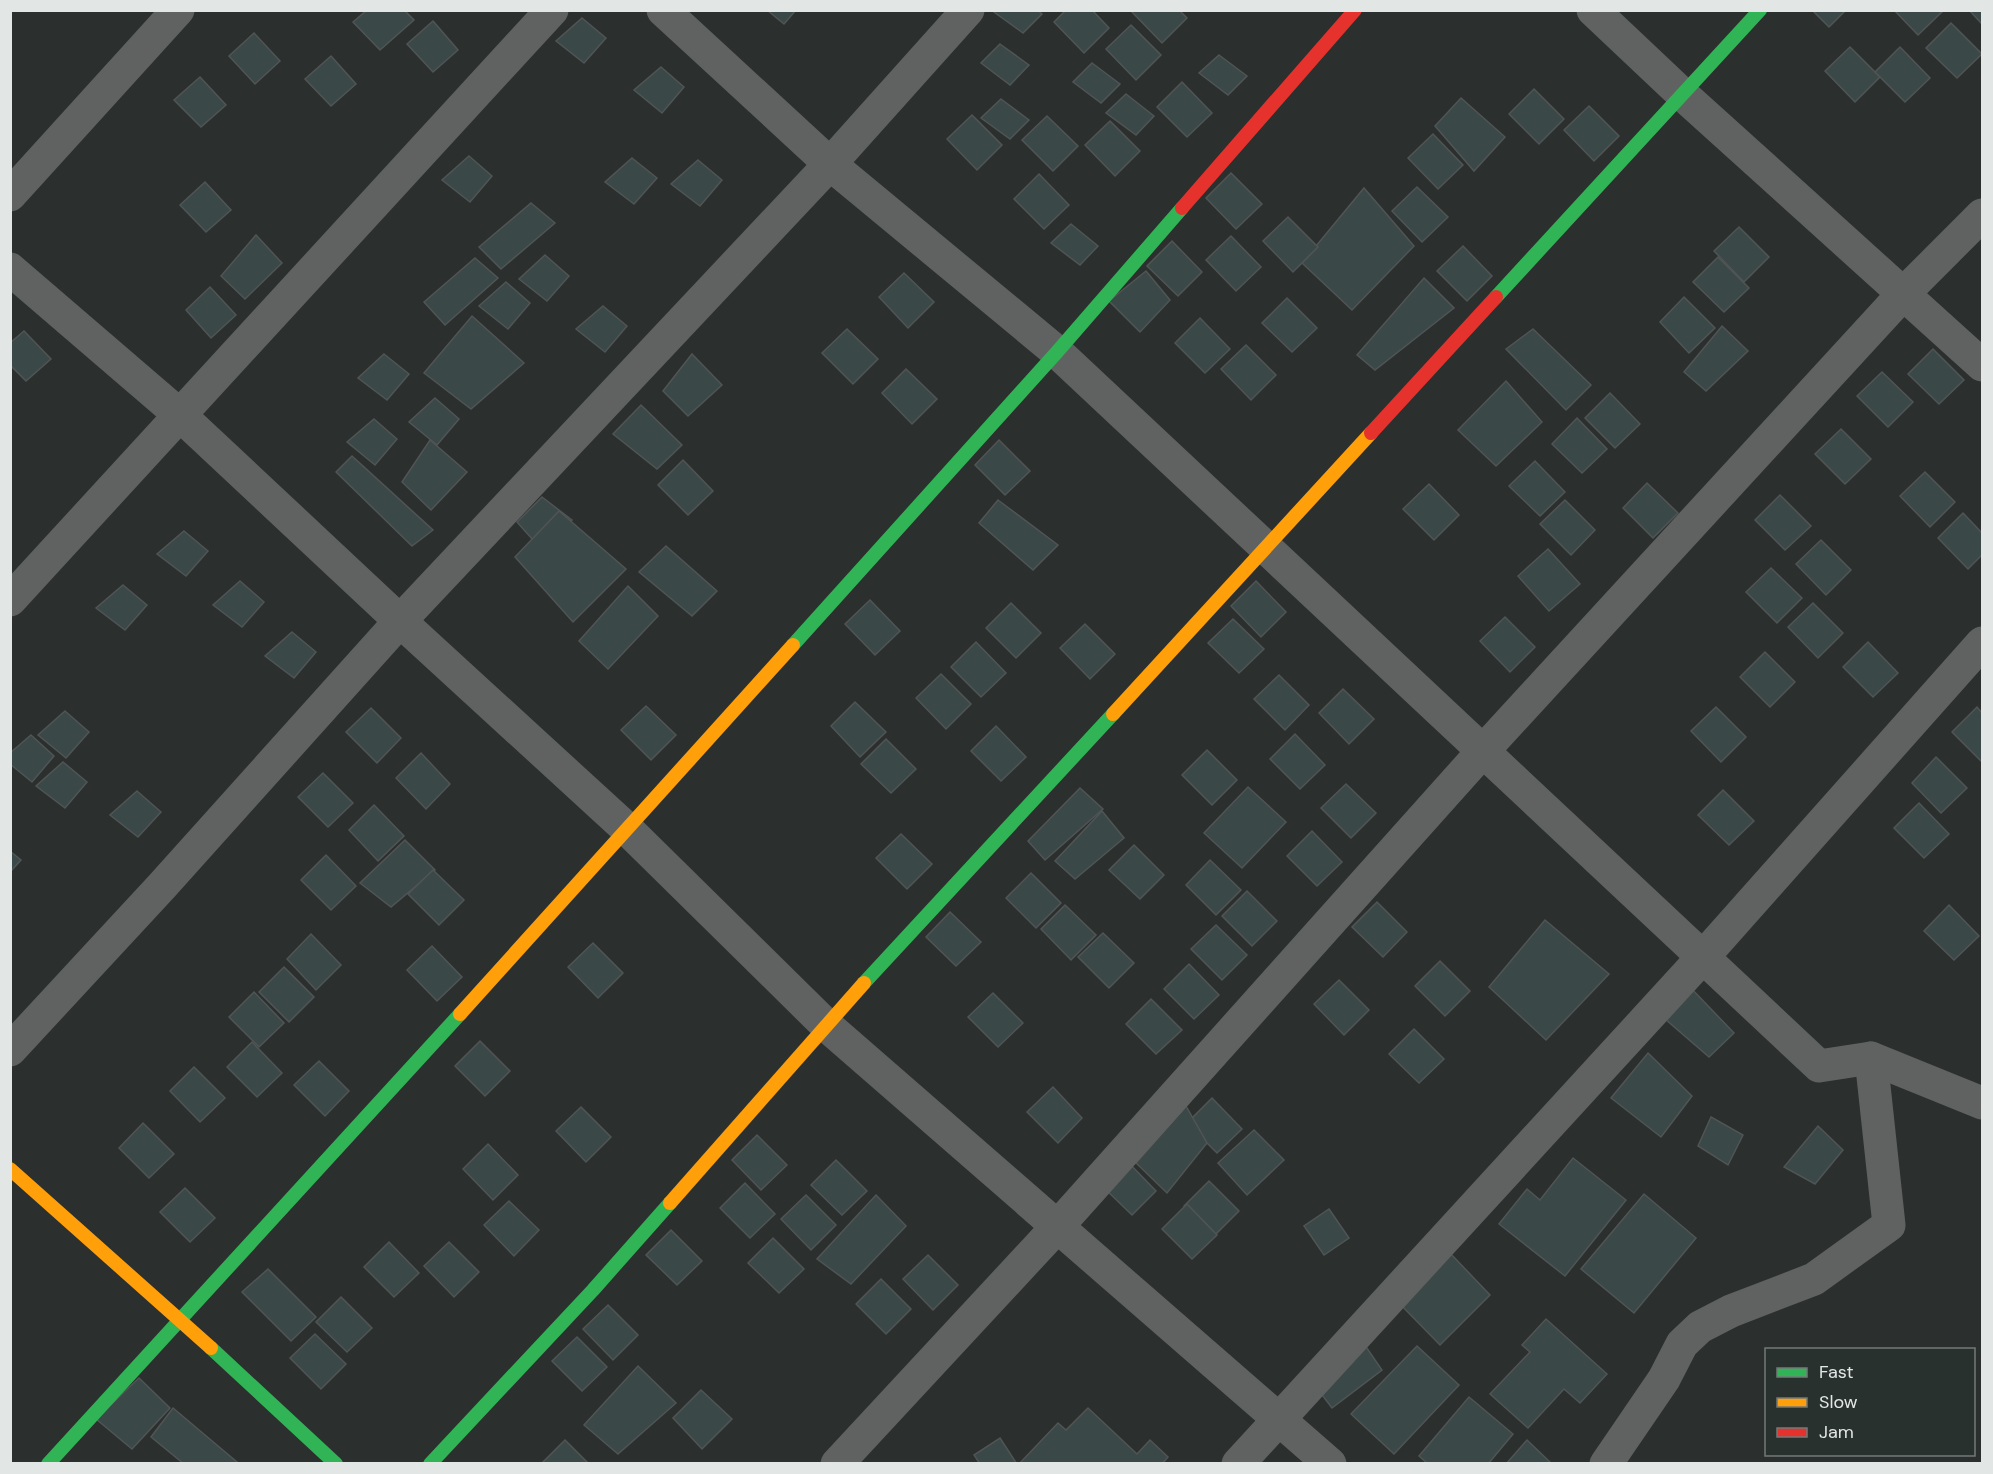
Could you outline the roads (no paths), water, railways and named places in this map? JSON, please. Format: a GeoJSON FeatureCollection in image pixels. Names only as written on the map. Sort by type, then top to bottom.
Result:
{"type":"FeatureCollection","features":[{"type":"Feature","properties":{"kind":"street"},"geometry":{"type":"LineString","coordinates":[[10,195],[178,10]]}},
{"type":"Feature","properties":{"kind":"street"},"geometry":{"type":"LineString","coordinates":[[10,600],[552,10]]}},
{"type":"Feature","properties":{"kind":"street"},"geometry":{"type":"LineString","coordinates":[[663,10],[830,164],[1057,352],[1819,1066],[1871,1058],[1983,1103]]}},
{"type":"Feature","properties":{"kind":"street"},"geometry":{"type":"LineString","coordinates":[[10,1050],[162,886],[400,621],[830,164],[968,10]]}},
{"type":"Feature","properties":{"kind":"street"},"geometry":{"type":"LineString","coordinates":[[48,1464],[390,1092],[1057,352],[1355,10]]}},
{"type":"Feature","properties":{"kind":"street"},"geometry":{"type":"LineString","coordinates":[[1593,10],[1683,95],[1983,365]]}},
{"type":"Feature","properties":{"kind":"street"},"geometry":{"type":"LineString","coordinates":[[430,1464],[593,1290],[826,1025],[1760,10]]}},
{"type":"Feature","properties":{"kind":"street"},"geometry":{"type":"LineString","coordinates":[[837,1464],[1057,1227],[1483,751],[1904,293],[1983,215]]}},
{"type":"Feature","properties":{"kind":"street"},"geometry":{"type":"LineString","coordinates":[[10,269],[181,416],[626,828],[826,1025],[1330,1464]]}},
{"type":"Feature","properties":{"kind":"street"},"geometry":{"type":"LineString","coordinates":[[1238,1464],[1703,957],[1983,643]]}},
{"type":"Feature","properties":{"kind":"street"},"geometry":{"type":"LineString","coordinates":[[1606,1464],[1642,1408],[1665,1379],[1682,1344],[1700,1327],[1731,1311],[1814,1279],[1889,1225],[1871,1058]]}},
{"type":"Feature","properties":{"kind":"street"},"geometry":{"type":"LineString","coordinates":[[10,1169],[181,1320],[336,1464]]}}]}
